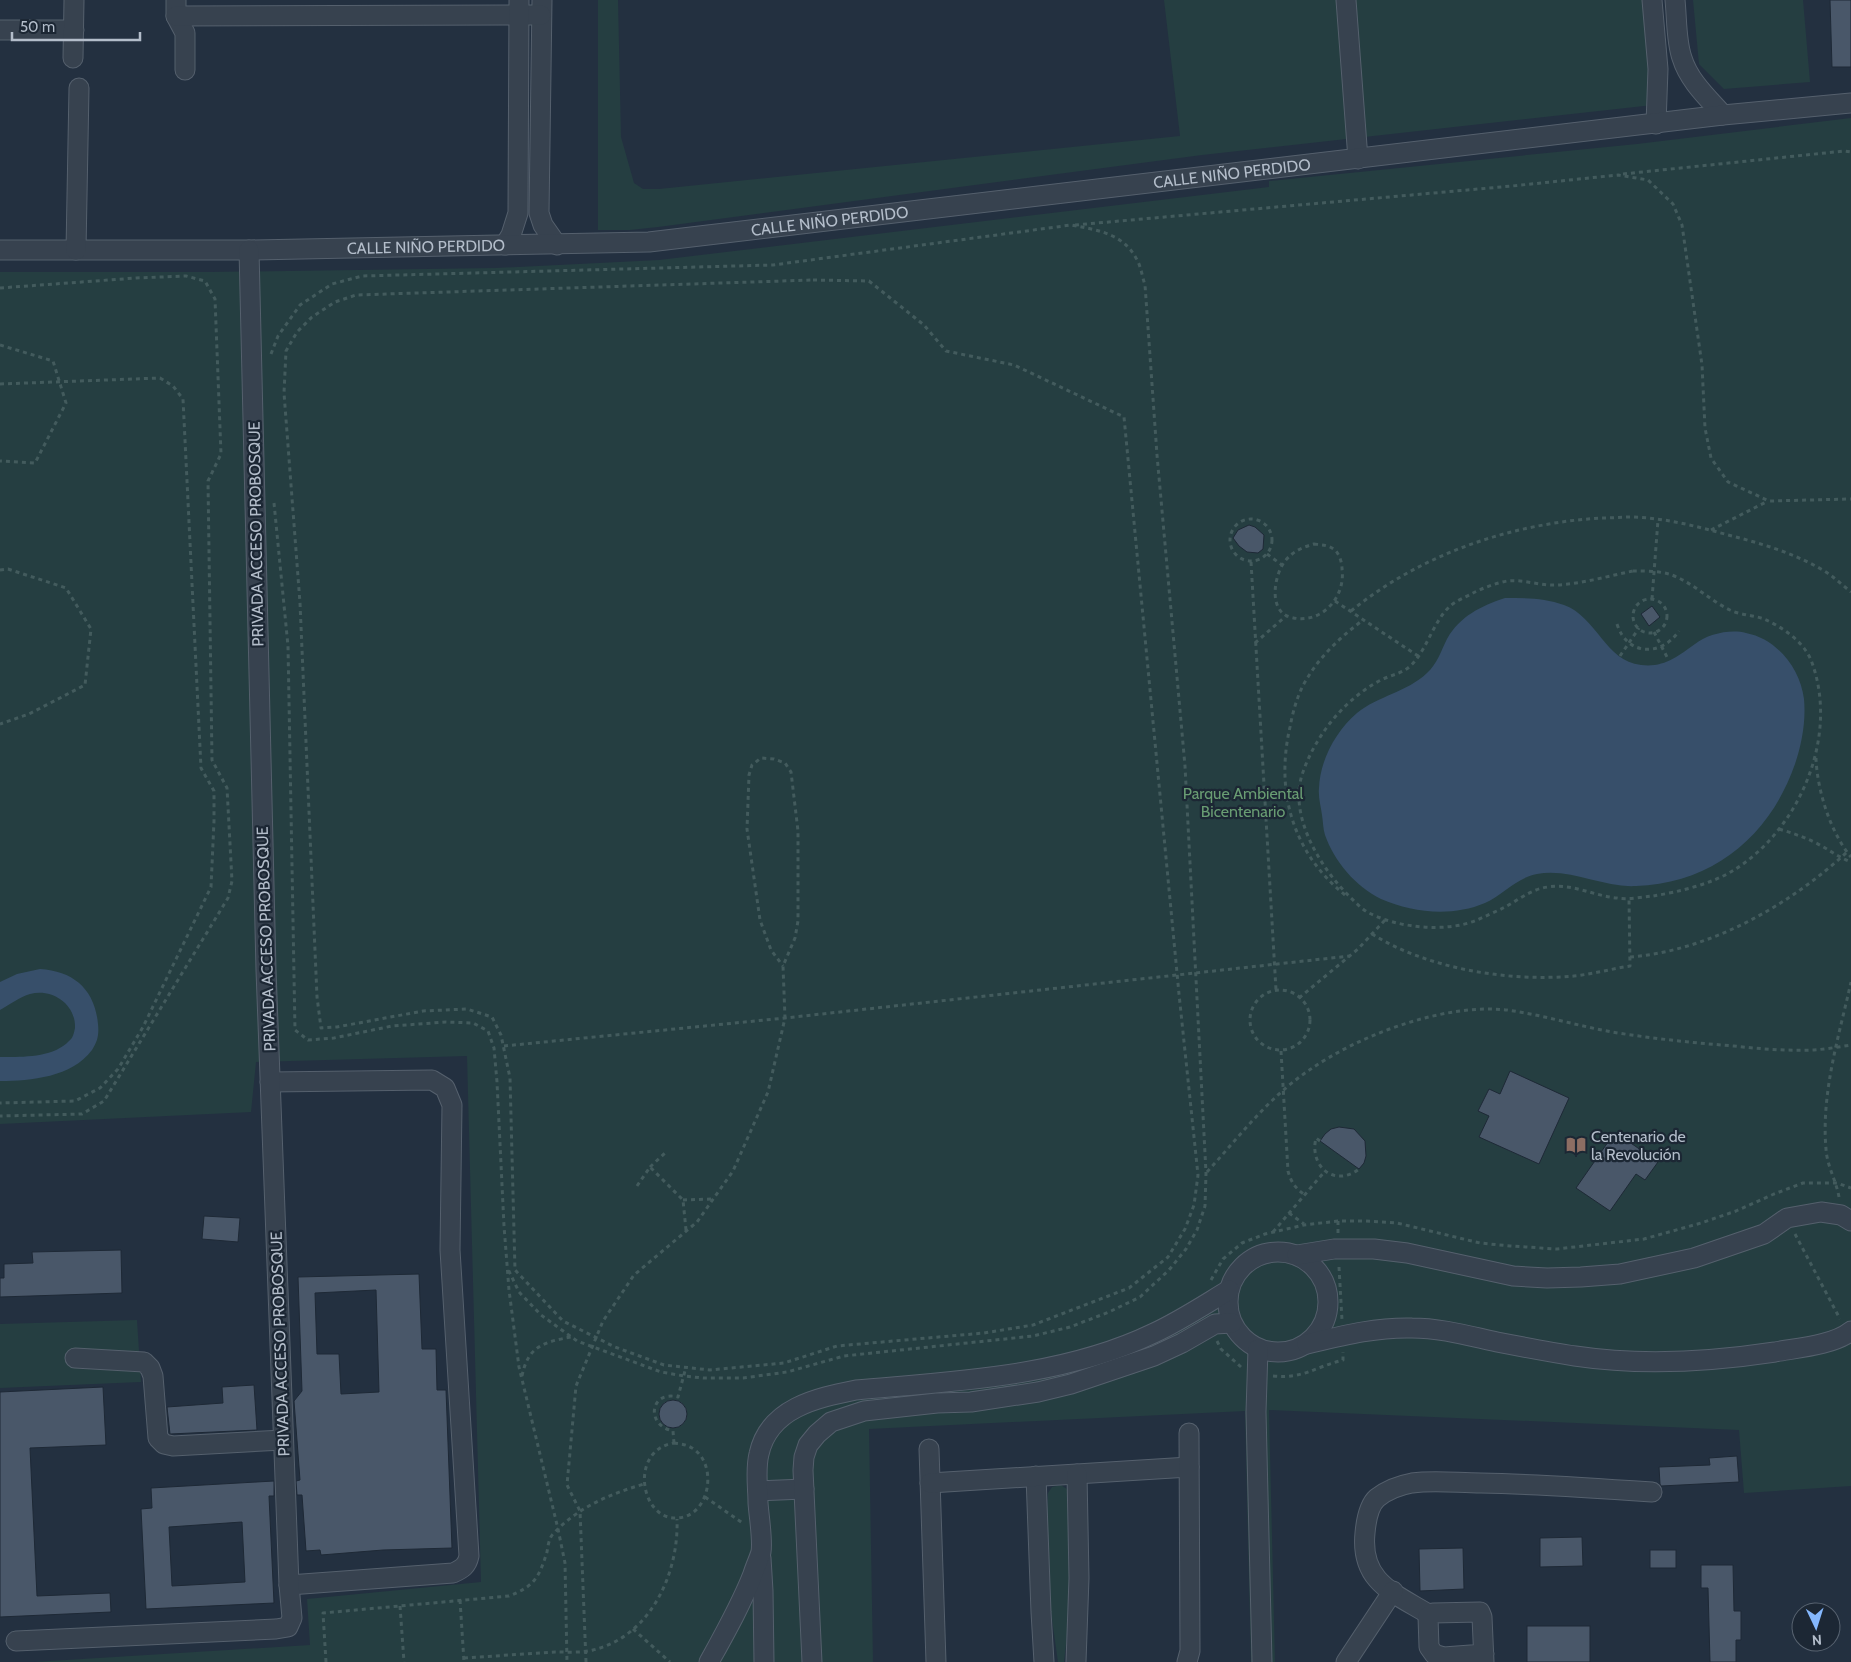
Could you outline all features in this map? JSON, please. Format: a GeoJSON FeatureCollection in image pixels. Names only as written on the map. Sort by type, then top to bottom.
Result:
{"type":"FeatureCollection","features":[{"type":"Feature","properties":{"kind":"street"},"geometry":{"type":"LineString","coordinates":[[73,58],[74,0]]}},
{"type":"Feature","properties":{"kind":"street"},"geometry":{"type":"LineString","coordinates":[[1346,0],[1358,159]]}},
{"type":"Feature","properties":{"kind":"street"},"geometry":{"type":"LineString","coordinates":[[1652,0],[1658,69],[1656,124]]}},
{"type":"Feature","properties":{"kind":"street"},"geometry":{"type":"LineString","coordinates":[[1675,0],[1680,50],[1685,66],[1696,85],[1723,115]]}},
{"type":"Feature","properties":{"kind":"street"},"geometry":{"type":"LineString","coordinates":[[186,33],[176,8],[541,8],[539,213],[549,236],[557,245]]}},
{"type":"Feature","properties":{"kind":"street"},"geometry":{"type":"LineString","coordinates":[[185,70],[186,33],[196,8]]}},
{"type":"Feature","properties":{"kind":"street"},"geometry":{"type":"LineString","coordinates":[[505,245],[517,219],[519,8]]}},
{"type":"Feature","properties":{"kind":"street"},"geometry":{"type":"LineString","coordinates":[[0,30],[74,30]]}},
{"type":"Feature","properties":{"kind":"street"},"geometry":{"type":"LineString","coordinates":[[76,250],[79,88]]}},
{"type":"Feature","properties":{"kind":"street","name":"CALLE NIÑO PERDIDO"},"geometry":{"type":"LineString","coordinates":[[0,250],[249,250],[649,242],[1723,115],[1851,103]]}},
{"type":"Feature","properties":{"kind":"street"},"geometry":{"type":"LineString","coordinates":[[518,192],[540,192]]}},
{"type":"Feature","properties":{"kind":"street","name":"PRIVADA ACCESO PROBOSQUE"},"geometry":{"type":"LineString","coordinates":[[16,1641],[276,1629],[288,1627],[292,1618],[283,1440],[264,920],[249,250]]}},
{"type":"Feature","properties":{"kind":"street"},"geometry":{"type":"LineString","coordinates":[[270,1082],[432,1080],[445,1088],[452,1105],[450,1250],[467,1563],[462,1569],[453,1573],[289,1585]]}},
{"type":"Feature","properties":{"kind":"street"},"geometry":{"type":"LineString","coordinates":[[1846,1218],[1821,1212],[1787,1218],[1764,1234],[1694,1258],[1620,1274],[1581,1277],[1546,1278],[1513,1276],[1407,1253],[1374,1249],[1339,1249],[1297,1255],[1280,1252],[1263,1254],[1248,1262],[1236,1274],[1229,1290],[1228,1301],[1232,1323],[1243,1338],[1258,1349],[1275,1353],[1292,1351],[1307,1344],[1342,1336],[1385,1329],[1430,1329],[1575,1356],[1613,1361],[1702,1361],[1783,1350],[1836,1339],[1846,1325]]}},
{"type":"Feature","properties":{"kind":"street"},"geometry":{"type":"LineString","coordinates":[[1297,1255],[1311,1263],[1321,1275],[1327,1289],[1329,1304],[1326,1320],[1318,1333],[1307,1344]]}},
{"type":"Feature","properties":{"kind":"street"},"geometry":{"type":"LineString","coordinates":[[764,1662],[758,1455],[763,1440],[771,1426],[782,1416],[797,1406],[815,1399],[856,1390],[985,1378],[1052,1366],[1084,1358],[1153,1334],[1229,1290]]}},
{"type":"Feature","properties":{"kind":"street"},"geometry":{"type":"LineString","coordinates":[[812,1662],[804,1457],[808,1445],[831,1422],[864,1411],[937,1403],[971,1402],[1038,1392],[1071,1384],[1154,1356],[1182,1343],[1209,1326],[1232,1323]]}},
{"type":"Feature","properties":{"kind":"street"},"geometry":{"type":"LineString","coordinates":[[1258,1349],[1256,1412],[1262,1662]]}},
{"type":"Feature","properties":{"kind":"street"},"geometry":{"type":"LineString","coordinates":[[75,1358],[144,1362],[150,1368],[153,1376],[158,1438],[164,1444],[173,1446],[283,1440]]}},
{"type":"Feature","properties":{"kind":"street"},"geometry":{"type":"LineString","coordinates":[[1189,1433],[1190,1658]]}},
{"type":"Feature","properties":{"kind":"street"},"geometry":{"type":"LineString","coordinates":[[929,1449],[936,1662]]}},
{"type":"Feature","properties":{"kind":"street"},"geometry":{"type":"LineString","coordinates":[[930,1483],[1190,1467]]}},
{"type":"Feature","properties":{"kind":"street"},"geometry":{"type":"LineString","coordinates":[[1076,1662],[1080,1578],[1077,1474]]}},
{"type":"Feature","properties":{"kind":"street"},"geometry":{"type":"LineString","coordinates":[[1036,1476],[1044,1662]]}},
{"type":"Feature","properties":{"kind":"street"},"geometry":{"type":"LineString","coordinates":[[1430,1614],[1428,1619],[1430,1647],[1434,1654],[1444,1657],[1484,1658],[1482,1617],[1480,1612],[1430,1614],[1381,1584],[1370,1570],[1366,1561],[1364,1546],[1366,1520],[1375,1499],[1396,1488],[1412,1484],[1440,1482],[1521,1484],[1652,1492]]}},
{"type":"Feature","properties":{"kind":"street"},"geometry":{"type":"LineString","coordinates":[[758,1491],[804,1489]]}},
{"type":"Feature","properties":{"kind":"street"},"geometry":{"type":"LineString","coordinates":[[709,1662],[732,1621],[760,1544]]}},
{"type":"Feature","properties":{"kind":"street"},"geometry":{"type":"LineString","coordinates":[[1346,1662],[1393,1591]]}},
{"type":"Feature","properties":{"kind":"path"},"geometry":{"type":"LineString","coordinates":[[270,362],[271,352],[278,336],[300,305],[332,284],[362,276],[773,264],[1071,225],[1618,175],[1844,151],[1851,152]]}},
{"type":"Feature","properties":{"kind":"path"},"geometry":{"type":"LineString","coordinates":[[1618,175],[1648,180],[1673,204],[1682,225],[1702,365],[1705,428],[1711,458],[1728,482],[1768,500],[1851,499]]}},
{"type":"Feature","properties":{"kind":"path"},"geometry":{"type":"LineString","coordinates":[[507,1267],[519,1292],[541,1315],[577,1341],[661,1372],[703,1378],[743,1378],[788,1372],[844,1356],[1033,1336],[1070,1326],[1108,1312],[1140,1297],[1169,1270],[1186,1249],[1197,1230],[1205,1206],[1206,1173],[1185,766],[1145,285],[1136,258],[1121,239],[1097,230],[1071,225]]}},
{"type":"Feature","properties":{"kind":"path"},"geometry":{"type":"LineString","coordinates":[[0,288],[186,276],[205,282],[214,299],[221,454],[208,482],[212,760],[227,788],[232,882],[228,898],[104,1101],[82,1114],[0,1116]]}},
{"type":"Feature","properties":{"kind":"path"},"geometry":{"type":"LineString","coordinates":[[869,281],[924,325],[946,351],[1014,364],[1124,417],[1198,1175],[1194,1205],[1188,1221],[1168,1257],[1129,1288],[1033,1325],[984,1332],[838,1346],[784,1363],[726,1369],[686,1368],[664,1364],[615,1347],[563,1321],[515,1270],[510,1078],[504,1046],[492,1017],[467,1009],[424,1011],[337,1027],[321,1028],[316,997],[300,603],[284,393],[286,351],[297,332],[312,317],[335,302],[356,295],[766,282],[869,281]]}},
{"type":"Feature","properties":{"kind":"path"},"geometry":{"type":"LineString","coordinates":[[0,345],[53,361],[66,403],[35,463],[0,461]]}},
{"type":"Feature","properties":{"kind":"path"},"geometry":{"type":"LineString","coordinates":[[0,384],[160,378],[173,386],[183,399],[201,768],[214,791],[211,887],[143,1027],[118,1069],[100,1088],[75,1101],[0,1103]]}},
{"type":"Feature","properties":{"kind":"path"},"geometry":{"type":"LineString","coordinates":[[274,498],[288,646],[295,1030],[308,1040],[334,1038],[392,1026],[446,1022],[473,1023],[488,1031],[494,1048],[498,1082],[507,1267],[519,1367],[565,1563],[567,1662]]}},
{"type":"Feature","properties":{"kind":"path"},"geometry":{"type":"LineString","coordinates":[[1711,530],[1768,500]]}},
{"type":"Feature","properties":{"kind":"path"},"geometry":{"type":"LineString","coordinates":[[1351,612],[1391,582],[1433,560],[1528,528],[1581,520],[1632,517],[1682,522],[1794,555],[1823,570],[1851,592]]}},
{"type":"Feature","properties":{"kind":"path"},"geometry":{"type":"LineString","coordinates":[[1256,520],[1267,526],[1272,539],[1272,546],[1267,554],[1251,562],[1237,557],[1232,551],[1230,544],[1232,530],[1242,521],[1256,520]]}},
{"type":"Feature","properties":{"kind":"path"},"geometry":{"type":"LineString","coordinates":[[1652,599],[1658,520]]}},
{"type":"Feature","properties":{"kind":"path"},"geometry":{"type":"LineString","coordinates":[[1314,544],[1335,550],[1342,565],[1343,576],[1342,586],[1335,601],[1328,609],[1311,617],[1286,616],[1280,612],[1276,603],[1276,580],[1282,565],[1293,553],[1302,547],[1314,544]]}},
{"type":"Feature","properties":{"kind":"path"},"geometry":{"type":"LineString","coordinates":[[1267,554],[1282,565]]}},
{"type":"Feature","properties":{"kind":"path"},"geometry":{"type":"LineString","coordinates":[[1251,562],[1276,990]]}},
{"type":"Feature","properties":{"kind":"path"},"geometry":{"type":"LineString","coordinates":[[0,570],[8,569],[66,588],[92,628],[85,685],[30,714],[0,724]]}},
{"type":"Feature","properties":{"kind":"path"},"geometry":{"type":"LineString","coordinates":[[1363,620],[1324,654],[1307,678],[1294,708],[1286,741],[1284,765],[1286,793],[1294,827],[1308,854],[1330,882],[1364,910],[1392,923],[1432,928],[1470,923],[1546,887],[1561,886],[1619,899],[1655,896],[1698,886],[1732,872],[1761,850],[1779,829],[1798,800],[1809,778],[1816,755],[1820,706],[1816,672],[1807,650],[1783,629],[1762,618],[1732,611],[1692,586],[1668,574],[1633,570],[1553,585],[1506,581],[1476,591],[1450,605],[1415,661],[1401,674],[1381,680],[1356,696],[1334,716],[1302,774],[1299,801],[1305,829],[1318,857],[1337,885],[1364,910]]}},
{"type":"Feature","properties":{"kind":"path"},"geometry":{"type":"LineString","coordinates":[[1652,599],[1662,605],[1666,615],[1663,626],[1654,632],[1648,633],[1639,628],[1633,620],[1634,609],[1642,601],[1652,599]]}},
{"type":"Feature","properties":{"kind":"path"},"geometry":{"type":"LineString","coordinates":[[1335,601],[1418,656]]}},
{"type":"Feature","properties":{"kind":"path"},"geometry":{"type":"LineString","coordinates":[[1256,644],[1286,616]]}},
{"type":"Feature","properties":{"kind":"path"},"geometry":{"type":"LineString","coordinates":[[1617,624],[1619,632],[1629,642],[1636,647],[1648,650],[1662,647],[1674,639],[1680,631]]}},
{"type":"Feature","properties":{"kind":"path"},"geometry":{"type":"LineString","coordinates":[[1620,656],[1639,628]]}},
{"type":"Feature","properties":{"kind":"path"},"geometry":{"type":"LineString","coordinates":[[1654,632],[1667,657]]}},
{"type":"Feature","properties":{"kind":"path"},"geometry":{"type":"LineString","coordinates":[[1816,755],[1817,777],[1822,797],[1832,825],[1851,857]]}},
{"type":"Feature","properties":{"kind":"path"},"geometry":{"type":"LineString","coordinates":[[586,1662],[580,1511],[567,1485],[576,1386],[603,1321],[634,1275],[697,1222],[733,1171],[768,1092],[785,1018],[783,966],[795,938],[799,907],[798,832],[794,787],[792,772],[785,763],[774,758],[761,758],[752,764],[749,775],[747,829],[760,920],[771,950],[783,966]]}},
{"type":"Feature","properties":{"kind":"path"},"geometry":{"type":"LineString","coordinates":[[1779,829],[1818,844],[1851,862]]}},
{"type":"Feature","properties":{"kind":"path"},"geometry":{"type":"LineString","coordinates":[[1630,957],[1650,955],[1693,945],[1770,910],[1847,852]]}},
{"type":"Feature","properties":{"kind":"path"},"geometry":{"type":"LineString","coordinates":[[1372,934],[1388,945],[1419,957],[1496,975],[1534,978],[1574,976],[1630,966],[1629,898]]}},
{"type":"Feature","properties":{"kind":"path"},"geometry":{"type":"LineString","coordinates":[[1299,998],[1350,956],[1385,920]]}},
{"type":"Feature","properties":{"kind":"path"},"geometry":{"type":"LineString","coordinates":[[504,1046],[785,1018],[1350,956]]}},
{"type":"Feature","properties":{"kind":"path"},"geometry":{"type":"LineString","coordinates":[[1846,1218],[1837,1183],[1828,1162],[1825,1133],[1826,1101],[1851,982]]}},
{"type":"Feature","properties":{"kind":"path"},"geometry":{"type":"LineString","coordinates":[[1276,990],[1286,991],[1299,998],[1308,1008],[1310,1018],[1306,1036],[1291,1049],[1281,1051],[1262,1045],[1254,1037],[1250,1028],[1249,1018],[1252,1008],[1258,999],[1266,993],[1276,990]]}},
{"type":"Feature","properties":{"kind":"path"},"geometry":{"type":"LineString","coordinates":[[1206,1173],[1262,1110],[1306,1072],[1367,1037],[1436,1016],[1477,1010],[1505,1010],[1666,1040],[1773,1050],[1814,1050],[1851,1045]]}},
{"type":"Feature","properties":{"kind":"path"},"geometry":{"type":"LineString","coordinates":[[1281,1051],[1288,1171],[1291,1182],[1305,1195]]}},
{"type":"Feature","properties":{"kind":"path"},"geometry":{"type":"LineString","coordinates":[[1320,1141],[1316,1138],[1315,1156],[1325,1172],[1340,1176],[1348,1175],[1359,1169]]}},
{"type":"Feature","properties":{"kind":"path"},"geometry":{"type":"LineString","coordinates":[[637,1186],[650,1167],[666,1152]]}},
{"type":"Feature","properties":{"kind":"path"},"geometry":{"type":"LineString","coordinates":[[650,1167],[683,1200],[686,1231]]}},
{"type":"Feature","properties":{"kind":"path"},"geometry":{"type":"LineString","coordinates":[[1273,1232],[1325,1172]]}},
{"type":"Feature","properties":{"kind":"path"},"geometry":{"type":"LineString","coordinates":[[1206,1304],[1211,1280],[1223,1259],[1242,1243],[1273,1232],[1304,1225],[1338,1221],[1397,1223],[1480,1243],[1557,1248],[1644,1239],[1736,1211],[1803,1183],[1837,1183],[1851,1188]]}},
{"type":"Feature","properties":{"kind":"path"},"geometry":{"type":"LineString","coordinates":[[683,1200],[714,1198]]}},
{"type":"Feature","properties":{"kind":"path"},"geometry":{"type":"LineString","coordinates":[[1289,1214],[1304,1225]]}},
{"type":"Feature","properties":{"kind":"path"},"geometry":{"type":"LineString","coordinates":[[1209,1326],[1221,1350],[1239,1366],[1258,1375],[1286,1378],[1302,1375],[1343,1360],[1338,1221]]}},
{"type":"Feature","properties":{"kind":"path"},"geometry":{"type":"LineString","coordinates":[[1792,1228],[1846,1325]]}},
{"type":"Feature","properties":{"kind":"path"},"geometry":{"type":"LineString","coordinates":[[522,1378],[524,1365],[534,1350],[545,1343],[572,1337]]}},
{"type":"Feature","properties":{"kind":"path"},"geometry":{"type":"LineString","coordinates":[[674,1443],[673,1432],[664,1429],[658,1424],[654,1408],[657,1401],[665,1397],[678,1397],[686,1368]]}},
{"type":"Feature","properties":{"kind":"path"},"geometry":{"type":"LineString","coordinates":[[674,1443],[685,1444],[694,1448],[702,1458],[706,1469],[708,1485],[706,1497],[699,1506],[690,1514],[677,1518],[665,1516],[657,1510],[650,1500],[644,1484],[644,1472],[648,1459],[663,1444],[674,1443]]}},
{"type":"Feature","properties":{"kind":"path"},"geometry":{"type":"LineString","coordinates":[[706,1497],[760,1544]]}},
{"type":"Feature","properties":{"kind":"path"},"geometry":{"type":"LineString","coordinates":[[460,1600],[464,1660],[593,1650],[617,1640],[632,1629],[651,1610],[661,1594],[674,1555],[677,1518]]}},
{"type":"Feature","properties":{"kind":"path"},"geometry":{"type":"LineString","coordinates":[[400,1606],[404,1662]]}},
{"type":"Feature","properties":{"kind":"path"},"geometry":{"type":"LineString","coordinates":[[632,1629],[670,1662]]}},
{"type":"Feature","properties":{"kind":"green space"},"geometry":{"type":"Polygon","coordinates":[[[598,0],[618,0],[621,137],[634,183],[643,189],[659,189],[1180,136],[1164,0],[1644,0],[1653,105],[1202,155],[658,227],[630,230],[598,230],[598,0]]]}},
{"type":"Feature","properties":{"kind":"green space"},"geometry":{"type":"Polygon","coordinates":[[[1693,0],[1803,0],[1810,82],[1724,89],[1699,64],[1693,0]]]}},
{"type":"Feature","properties":{"kind":"green space","name":"Parque Ambiental Bicentenario"},"geometry":{"type":"Polygon","coordinates":[[[1851,118],[1851,1486],[1744,1493],[1739,1430],[1269,1410],[1275,1662],[1251,1662],[1245,1411],[869,1429],[873,1662],[34,1662],[310,1645],[307,1599],[481,1582],[467,1056],[256,1062],[251,1112],[0,1124],[0,272],[211,272],[496,268],[659,260],[1269,187],[1269,181],[1637,144],[1851,118]]]}},
{"type":"Feature","properties":{"kind":"green space"},"geometry":{"type":"Polygon","coordinates":[[[137,1320],[141,1382],[0,1388],[0,1324],[137,1320]]]}},
{"type":"Feature","properties":{"kind":"green space"},"geometry":{"type":"Polygon","coordinates":[[[1061,1485],[1071,1492],[1072,1591],[1064,1662],[1058,1662],[1051,1612],[1047,1510],[1048,1493],[1052,1487],[1061,1485]]]}},
{"type":"Feature","properties":{"kind":"water"},"geometry":{"type":"Polygon","coordinates":[[[1505,598],[1527,598],[1564,605],[1585,619],[1618,656],[1629,662],[1641,665],[1664,663],[1677,657],[1700,640],[1726,632],[1740,632],[1757,636],[1777,648],[1792,666],[1802,688],[1804,699],[1803,732],[1795,764],[1784,790],[1770,813],[1754,833],[1735,851],[1714,865],[1690,876],[1664,883],[1624,886],[1562,874],[1537,874],[1523,879],[1485,903],[1446,912],[1406,908],[1381,899],[1363,888],[1340,864],[1325,835],[1319,788],[1322,767],[1330,747],[1342,728],[1357,713],[1374,702],[1411,685],[1427,673],[1436,661],[1452,631],[1465,618],[1480,608],[1505,598]]]}},
{"type":"Feature","properties":{"kind":"water"},"geometry":{"type":"Polygon","coordinates":[[[40,969],[63,974],[81,984],[92,1001],[96,1012],[97,1040],[92,1050],[84,1059],[62,1072],[25,1080],[0,1081],[0,1057],[46,1054],[62,1047],[73,1035],[75,1028],[74,1019],[67,1005],[46,993],[30,994],[0,1010],[0,982],[17,974],[40,969]]]}},
{"type":"Feature","properties":{"kind":"building"},"geometry":{"type":"Polygon","coordinates":[[[1830,0],[1851,0],[1851,67],[1832,67],[1830,0]]]}},
{"type":"Feature","properties":{"kind":"building"},"geometry":{"type":"Polygon","coordinates":[[[1249,525],[1255,527],[1264,535],[1263,549],[1258,553],[1247,552],[1233,538],[1238,530],[1249,525]]]}},
{"type":"Feature","properties":{"kind":"building"},"geometry":{"type":"Polygon","coordinates":[[[1652,606],[1660,617],[1649,626],[1641,614],[1652,606]]]}},
{"type":"Feature","properties":{"kind":"building"},"geometry":{"type":"Polygon","coordinates":[[[1510,1071],[1569,1098],[1539,1164],[1479,1137],[1489,1116],[1478,1111],[1489,1089],[1500,1094],[1510,1071]]]}},
{"type":"Feature","properties":{"kind":"building"},"geometry":{"type":"Polygon","coordinates":[[[1339,1127],[1354,1129],[1365,1141],[1366,1156],[1364,1163],[1359,1169],[1320,1141],[1331,1129],[1339,1127]]]}},
{"type":"Feature","properties":{"kind":"building"},"geometry":{"type":"Polygon","coordinates":[[[1615,1132],[1658,1162],[1645,1180],[1636,1174],[1610,1211],[1576,1188],[1615,1132]]]}},
{"type":"Feature","properties":{"kind":"building"},"geometry":{"type":"Polygon","coordinates":[[[204,1216],[240,1218],[238,1242],[202,1239],[204,1216]]]}},
{"type":"Feature","properties":{"kind":"building"},"geometry":{"type":"Polygon","coordinates":[[[121,1250],[122,1293],[0,1297],[0,1278],[4,1278],[4,1264],[33,1263],[32,1252],[121,1250]]]}},
{"type":"Feature","properties":{"kind":"building"},"geometry":{"type":"Polygon","coordinates":[[[419,1274],[422,1349],[436,1349],[437,1390],[446,1390],[452,1548],[383,1550],[321,1555],[320,1550],[306,1551],[302,1495],[297,1495],[296,1481],[300,1480],[294,1401],[302,1391],[298,1277],[419,1274]],[[376,1290],[315,1293],[317,1354],[339,1354],[341,1394],[379,1392],[376,1290]]]}},
{"type":"Feature","properties":{"kind":"building"},"geometry":{"type":"Polygon","coordinates":[[[254,1385],[257,1430],[170,1434],[167,1407],[223,1403],[222,1387],[254,1385]]]}},
{"type":"Feature","properties":{"kind":"building"},"geometry":{"type":"Polygon","coordinates":[[[103,1387],[106,1445],[30,1448],[37,1596],[110,1593],[111,1612],[0,1617],[0,1392],[103,1387]]]}},
{"type":"Feature","properties":{"kind":"building"},"geometry":{"type":"Polygon","coordinates":[[[673,1400],[683,1404],[687,1414],[683,1424],[673,1428],[663,1424],[659,1414],[663,1404],[673,1400]]]}},
{"type":"Feature","properties":{"kind":"building"},"geometry":{"type":"Polygon","coordinates":[[[1737,1456],[1739,1482],[1661,1486],[1660,1484],[1659,1467],[1710,1465],[1709,1458],[1737,1456]]]}},
{"type":"Feature","properties":{"kind":"building"},"geometry":{"type":"Polygon","coordinates":[[[274,1481],[274,1496],[269,1496],[274,1603],[146,1609],[141,1509],[152,1508],[151,1488],[274,1481]],[[242,1522],[169,1527],[172,1586],[245,1582],[242,1522]]]}},
{"type":"Feature","properties":{"kind":"building"},"geometry":{"type":"Polygon","coordinates":[[[1582,1537],[1583,1566],[1540,1567],[1540,1538],[1582,1537]]]}},
{"type":"Feature","properties":{"kind":"building"},"geometry":{"type":"Polygon","coordinates":[[[1463,1548],[1464,1589],[1420,1591],[1419,1549],[1463,1548]]]}},
{"type":"Feature","properties":{"kind":"building"},"geometry":{"type":"Polygon","coordinates":[[[1650,1550],[1676,1550],[1676,1568],[1650,1568],[1650,1550]]]}},
{"type":"Feature","properties":{"kind":"building"},"geometry":{"type":"Polygon","coordinates":[[[1701,1565],[1733,1565],[1734,1611],[1741,1611],[1741,1640],[1736,1640],[1736,1662],[1710,1662],[1708,1588],[1701,1588],[1701,1565]]]}},
{"type":"Feature","properties":{"kind":"building"},"geometry":{"type":"Polygon","coordinates":[[[1527,1626],[1590,1626],[1590,1662],[1527,1662],[1527,1626]]]}},
{"type":"Feature","properties":{"kind":"place","name":"Centenario de la Revolución"},"geometry":{"type":"Point","coordinates":[1576,1145]}}]}
